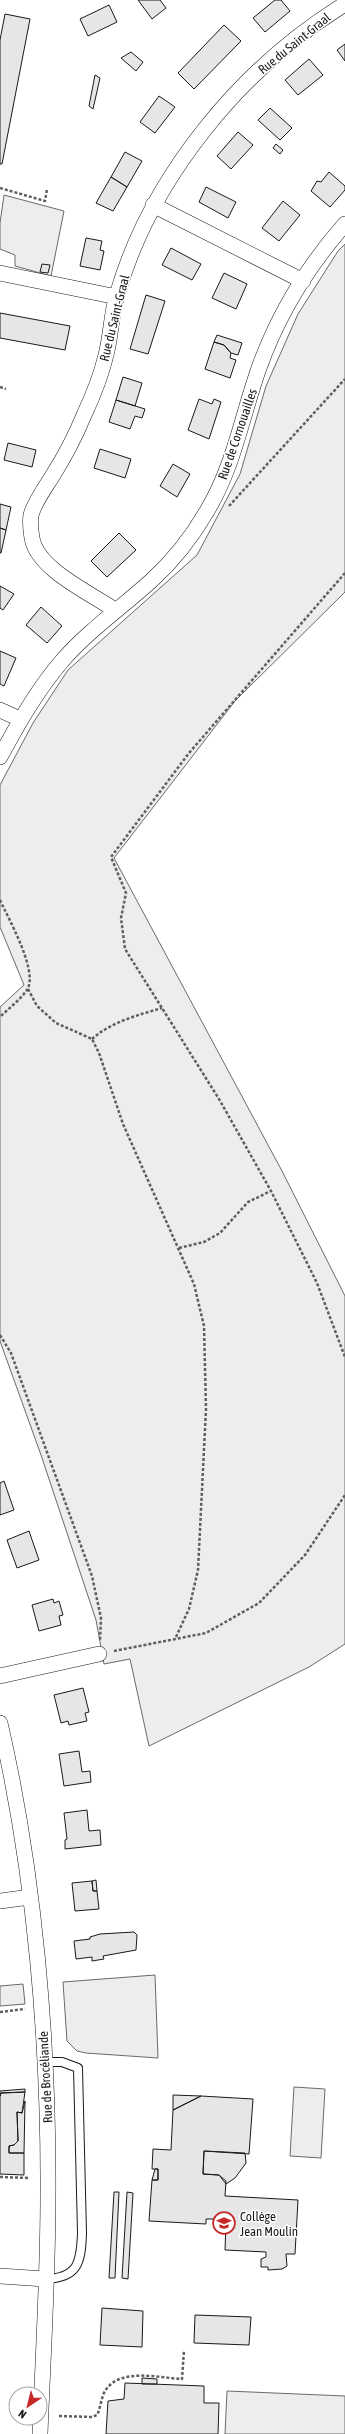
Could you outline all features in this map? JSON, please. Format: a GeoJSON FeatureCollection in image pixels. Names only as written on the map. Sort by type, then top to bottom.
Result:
{"type":"FeatureCollection","features":[{"type":"Feature","properties":{"kind":"street","name":"Rue du Saint-Graal"},"geometry":{"type":"LineString","coordinates":[[115,610],[51,569],[37,553],[32,539],[31,517],[39,499],[75,438],[96,388],[106,354],[117,297],[133,250],[153,205],[219,112],[241,87],[264,65],[313,24],[345,4]]}},
{"type":"Feature","properties":{"kind":"street"},"geometry":{"type":"LineString","coordinates":[[153,205],[303,281]]}},
{"type":"Feature","properties":{"kind":"street","name":"Rue de Cornouailles"},"geometry":{"type":"LineString","coordinates":[[0,756],[20,719],[62,661],[115,610],[151,581],[181,550],[208,510],[229,468],[259,369],[277,324],[303,281],[345,224]]}},
{"type":"Feature","properties":{"kind":"street"},"geometry":{"type":"LineString","coordinates":[[0,273],[117,297]]}},
{"type":"Feature","properties":{"kind":"street"},"geometry":{"type":"LineString","coordinates":[[0,710],[20,719]]}},
{"type":"Feature","properties":{"kind":"street"},"geometry":{"type":"LineString","coordinates":[[0,1676],[99,1654]]}},
{"type":"Feature","properties":{"kind":"street","name":"Rue de Brocéliande"},"geometry":{"type":"LineString","coordinates":[[0,1723],[4,1757],[30,1897],[41,2007],[48,2198],[40,2434]]}},
{"type":"Feature","properties":{"kind":"street"},"geometry":{"type":"LineString","coordinates":[[0,1900],[30,1897]]}},
{"type":"Feature","properties":{"kind":"street"},"geometry":{"type":"LineString","coordinates":[[0,2276],[45,2279]]}},
{"type":"Feature","properties":{"kind":"lane"},"geometry":{"type":"LineString","coordinates":[[44,2062],[62,2062],[78,2068],[81,2257],[73,2271],[62,2278],[45,2279]]}},
{"type":"Feature","properties":{"kind":"path"},"geometry":{"type":"LineString","coordinates":[[0,188],[45,200],[47,189]]}},
{"type":"Feature","properties":{"kind":"path"},"geometry":{"type":"LineString","coordinates":[[226,510],[345,379]]}},
{"type":"Feature","properties":{"kind":"path"},"geometry":{"type":"LineString","coordinates":[[0,387],[6,389]]}},
{"type":"Feature","properties":{"kind":"path"},"geometry":{"type":"LineString","coordinates":[[345,573],[189,753],[111,857],[126,893],[121,918],[125,949],[219,1099],[271,1191],[317,1283],[345,1357]]}},
{"type":"Feature","properties":{"kind":"path"},"geometry":{"type":"LineString","coordinates":[[0,900],[20,944],[29,971],[28,989],[37,1006],[56,1023],[92,1040],[99,1053],[123,1124],[194,1284],[204,1326],[206,1408],[198,1570],[189,1610],[175,1639]]}},
{"type":"Feature","properties":{"kind":"path"},"geometry":{"type":"LineString","coordinates":[[0,1017],[28,989]]}},
{"type":"Feature","properties":{"kind":"path"},"geometry":{"type":"LineString","coordinates":[[92,1040],[102,1030],[136,1015],[162,1008]]}},
{"type":"Feature","properties":{"kind":"path"},"geometry":{"type":"LineString","coordinates":[[179,1248],[210,1239],[220,1233],[248,1202],[271,1191]]}},
{"type":"Feature","properties":{"kind":"path"},"geometry":{"type":"LineString","coordinates":[[0,1335],[11,1353],[92,1576],[101,1618],[99,1654],[206,1633],[259,1603],[305,1555],[345,1495]]}},
{"type":"Feature","properties":{"kind":"path"},"geometry":{"type":"LineString","coordinates":[[0,2012],[25,2010]]}},
{"type":"Feature","properties":{"kind":"path"},"geometry":{"type":"LineString","coordinates":[[0,2176],[30,2178]]}},
{"type":"Feature","properties":{"kind":"path"},"geometry":{"type":"LineString","coordinates":[[59,2416],[92,2417],[97,2415],[104,2392],[123,2378],[133,2376],[182,2379],[184,2350]]}},
{"type":"Feature","properties":{"kind":"shaded area"},"geometry":{"type":"Polygon","coordinates":[[[4,195],[64,211],[51,276],[15,266],[15,255],[0,249],[0,223],[4,195]]]}},
{"type":"Feature","properties":{"kind":"shaded area"},"geometry":{"type":"Polygon","coordinates":[[[345,244],[345,592],[235,701],[114,858],[282,1171],[345,1296],[345,1644],[309,1667],[149,1746],[130,1659],[104,1664],[96,1620],[41,1455],[0,1341],[0,1007],[24,985],[0,927],[0,785],[33,723],[68,670],[197,555],[240,474],[266,386],[298,314],[338,251],[345,244]]]}},
{"type":"Feature","properties":{"kind":"shaded area"},"geometry":{"type":"Polygon","coordinates":[[[155,1975],[158,2058],[86,2053],[77,2051],[67,2041],[63,1982],[155,1975]]]}},
{"type":"Feature","properties":{"kind":"shaded area"},"geometry":{"type":"Polygon","coordinates":[[[23,1984],[25,2004],[0,2006],[0,1986],[23,1984]]]}},
{"type":"Feature","properties":{"kind":"shaded area"},"geometry":{"type":"Polygon","coordinates":[[[294,2087],[325,2089],[321,2158],[290,2156],[294,2087]]]}},
{"type":"Feature","properties":{"kind":"shaded area"},"geometry":{"type":"Polygon","coordinates":[[[227,2391],[345,2396],[345,2434],[225,2434],[227,2391]]]}},
{"type":"Feature","properties":{"kind":"building"},"geometry":{"type":"Polygon","coordinates":[[[138,0],[160,0],[166,8],[152,19],[138,0]]]}},
{"type":"Feature","properties":{"kind":"building"},"geometry":{"type":"Polygon","coordinates":[[[275,0],[281,0],[290,11],[265,32],[253,18],[275,0]]]}},
{"type":"Feature","properties":{"kind":"building"},"geometry":{"type":"Polygon","coordinates":[[[109,5],[117,22],[88,36],[80,19],[109,5]]]}},
{"type":"Feature","properties":{"kind":"building"},"geometry":{"type":"Polygon","coordinates":[[[5,14],[30,19],[2,164],[0,164],[0,40],[5,14]]]}},
{"type":"Feature","properties":{"kind":"building"},"geometry":{"type":"Polygon","coordinates":[[[224,25],[241,41],[194,89],[178,73],[224,25]]]}},
{"type":"Feature","properties":{"kind":"building"},"geometry":{"type":"Polygon","coordinates":[[[345,44],[345,61],[337,50],[345,44]]]}},
{"type":"Feature","properties":{"kind":"building"},"geometry":{"type":"Polygon","coordinates":[[[131,52],[143,62],[136,71],[121,58],[131,52]]]}},
{"type":"Feature","properties":{"kind":"building"},"geometry":{"type":"Polygon","coordinates":[[[309,59],[323,75],[298,95],[285,80],[309,59]]]}},
{"type":"Feature","properties":{"kind":"building"},"geometry":{"type":"Polygon","coordinates":[[[95,75],[100,78],[93,109],[89,106],[95,75]]]}},
{"type":"Feature","properties":{"kind":"building"},"geometry":{"type":"Polygon","coordinates":[[[159,96],[175,107],[155,133],[140,122],[159,96]]]}},
{"type":"Feature","properties":{"kind":"building"},"geometry":{"type":"Polygon","coordinates":[[[270,108],[292,128],[280,140],[258,120],[270,108]]]}},
{"type":"Feature","properties":{"kind":"building"},"geometry":{"type":"Polygon","coordinates":[[[238,132],[253,145],[231,169],[217,156],[238,132]]]}},
{"type":"Feature","properties":{"kind":"building"},"geometry":{"type":"Polygon","coordinates":[[[276,144],[283,150],[280,154],[273,148],[276,144]]]}},
{"type":"Feature","properties":{"kind":"building"},"geometry":{"type":"Polygon","coordinates":[[[125,152],[142,161],[127,187],[111,177],[125,152]]]}},
{"type":"Feature","properties":{"kind":"building"},"geometry":{"type":"Polygon","coordinates":[[[329,172],[345,186],[345,190],[330,207],[311,191],[317,181],[321,182],[329,172]]]}},
{"type":"Feature","properties":{"kind":"building"},"geometry":{"type":"Polygon","coordinates":[[[111,177],[127,187],[113,211],[96,203],[111,177]]]}},
{"type":"Feature","properties":{"kind":"building"},"geometry":{"type":"Polygon","coordinates":[[[206,187],[236,202],[228,218],[199,202],[206,187]]]}},
{"type":"Feature","properties":{"kind":"building"},"geometry":{"type":"Polygon","coordinates":[[[283,201],[300,215],[279,241],[262,228],[283,201]]]}},
{"type":"Feature","properties":{"kind":"building"},"geometry":{"type":"Polygon","coordinates":[[[86,238],[102,241],[100,250],[104,251],[100,270],[80,266],[86,238]]]}},
{"type":"Feature","properties":{"kind":"building"},"geometry":{"type":"Polygon","coordinates":[[[171,248],[201,264],[192,280],[162,265],[171,248]]]}},
{"type":"Feature","properties":{"kind":"building"},"geometry":{"type":"Polygon","coordinates":[[[42,264],[50,265],[48,273],[40,272],[42,264]]]}},
{"type":"Feature","properties":{"kind":"building"},"geometry":{"type":"Polygon","coordinates":[[[224,273],[247,284],[236,309],[212,298],[224,273]]]}},
{"type":"Feature","properties":{"kind":"building"},"geometry":{"type":"Polygon","coordinates":[[[146,295],[165,301],[148,354],[130,349],[146,295]]]}},
{"type":"Feature","properties":{"kind":"building"},"geometry":{"type":"Polygon","coordinates":[[[0,313],[70,326],[65,350],[0,338],[0,313]]]}},
{"type":"Feature","properties":{"kind":"building"},"geometry":{"type":"Polygon","coordinates":[[[217,335],[242,343],[238,355],[231,353],[224,345],[214,342],[217,335]]]}},
{"type":"Feature","properties":{"kind":"building"},"geometry":{"type":"Polygon","coordinates":[[[214,342],[224,345],[231,353],[230,358],[236,360],[230,378],[205,369],[214,342]]]}},
{"type":"Feature","properties":{"kind":"building"},"geometry":{"type":"Polygon","coordinates":[[[123,377],[142,383],[135,406],[116,400],[123,377]]]}},
{"type":"Feature","properties":{"kind":"building"},"geometry":{"type":"Polygon","coordinates":[[[199,399],[212,404],[214,399],[221,402],[209,439],[188,430],[199,399]]]}},
{"type":"Feature","properties":{"kind":"building"},"geometry":{"type":"Polygon","coordinates":[[[116,400],[145,409],[142,418],[135,416],[130,429],[109,422],[116,400]]]}},
{"type":"Feature","properties":{"kind":"building"},"geometry":{"type":"Polygon","coordinates":[[[8,443],[36,450],[32,467],[4,460],[8,443]]]}},
{"type":"Feature","properties":{"kind":"building"},"geometry":{"type":"Polygon","coordinates":[[[100,449],[131,459],[125,478],[94,468],[100,449]]]}},
{"type":"Feature","properties":{"kind":"building"},"geometry":{"type":"Polygon","coordinates":[[[173,464],[190,474],[177,497],[160,486],[173,464]]]}},
{"type":"Feature","properties":{"kind":"building"},"geometry":{"type":"Polygon","coordinates":[[[0,504],[11,507],[6,530],[0,528],[0,504]]]}},
{"type":"Feature","properties":{"kind":"building"},"geometry":{"type":"Polygon","coordinates":[[[0,528],[6,530],[1,553],[0,553],[0,528]]]}},
{"type":"Feature","properties":{"kind":"building"},"geometry":{"type":"Polygon","coordinates":[[[119,533],[136,550],[107,577],[91,561],[119,533]]]}},
{"type":"Feature","properties":{"kind":"building"},"geometry":{"type":"Polygon","coordinates":[[[0,586],[14,594],[3,610],[0,608],[0,586]]]}},
{"type":"Feature","properties":{"kind":"building"},"geometry":{"type":"Polygon","coordinates":[[[41,607],[62,626],[47,643],[26,625],[41,607]]]}},
{"type":"Feature","properties":{"kind":"building"},"geometry":{"type":"Polygon","coordinates":[[[0,651],[16,658],[4,686],[0,684],[0,651]]]}},
{"type":"Feature","properties":{"kind":"building"},"geometry":{"type":"Polygon","coordinates":[[[4,1481],[14,1510],[0,1515],[0,1483],[4,1481]]]}},
{"type":"Feature","properties":{"kind":"building"},"geometry":{"type":"Polygon","coordinates":[[[29,1531],[39,1560],[17,1568],[7,1540],[29,1531]]]}},
{"type":"Feature","properties":{"kind":"building"},"geometry":{"type":"Polygon","coordinates":[[[53,1599],[54,1603],[59,1601],[63,1615],[59,1616],[61,1625],[39,1631],[32,1605],[53,1599]]]}},
{"type":"Feature","properties":{"kind":"building"},"geometry":{"type":"Polygon","coordinates":[[[83,1688],[89,1712],[85,1713],[87,1721],[69,1725],[68,1721],[61,1723],[54,1695],[83,1688]]]}},
{"type":"Feature","properties":{"kind":"building"},"geometry":{"type":"Polygon","coordinates":[[[79,1751],[82,1772],[90,1771],[91,1782],[64,1786],[59,1754],[79,1751]]]}},
{"type":"Feature","properties":{"kind":"building"},"geometry":{"type":"Polygon","coordinates":[[[87,1810],[89,1831],[100,1830],[101,1845],[65,1849],[65,1840],[67,1839],[64,1813],[87,1810]]]}},
{"type":"Feature","properties":{"kind":"building"},"geometry":{"type":"Polygon","coordinates":[[[96,1880],[97,1891],[93,1891],[92,1881],[96,1880]]]}},
{"type":"Feature","properties":{"kind":"building"},"geometry":{"type":"Polygon","coordinates":[[[92,1881],[93,1891],[97,1891],[99,1909],[75,1911],[72,1883],[92,1881]]]}},
{"type":"Feature","properties":{"kind":"building"},"geometry":{"type":"Polygon","coordinates":[[[134,1932],[137,1935],[136,1950],[103,1956],[104,1959],[92,1961],[92,1957],[76,1959],[74,1941],[90,1939],[90,1937],[100,1934],[134,1932]]]}},
{"type":"Feature","properties":{"kind":"building"},"geometry":{"type":"Polygon","coordinates":[[[25,2089],[25,2092],[1,2093],[0,2096],[0,2091],[25,2089]]]}},
{"type":"Feature","properties":{"kind":"building"},"geometry":{"type":"Polygon","coordinates":[[[25,2092],[22,2113],[17,2112],[18,2141],[14,2145],[9,2146],[9,2153],[24,2153],[24,2175],[0,2174],[0,2096],[1,2093],[25,2092]]]}},
{"type":"Feature","properties":{"kind":"building"},"geometry":{"type":"Polygon","coordinates":[[[173,2095],[201,2096],[173,2110],[173,2095]]]}},
{"type":"Feature","properties":{"kind":"building"},"geometry":{"type":"Polygon","coordinates":[[[201,2096],[253,2099],[249,2154],[204,2151],[203,2174],[219,2175],[226,2181],[225,2196],[298,2200],[295,2254],[286,2254],[287,2266],[282,2269],[268,2270],[268,2267],[261,2267],[261,2259],[266,2257],[266,2252],[225,2250],[226,2223],[219,2222],[219,2219],[206,2219],[206,2224],[149,2221],[152,2180],[158,2180],[158,2169],[152,2169],[153,2149],[171,2150],[173,2110],[201,2096]]]}},
{"type":"Feature","properties":{"kind":"building"},"geometry":{"type":"Polygon","coordinates":[[[25,2101],[24,2153],[9,2153],[9,2146],[14,2145],[18,2141],[17,2112],[22,2113],[25,2101]]]}},
{"type":"Feature","properties":{"kind":"building"},"geometry":{"type":"Polygon","coordinates":[[[204,2151],[245,2153],[246,2163],[235,2178],[226,2184],[219,2175],[203,2174],[204,2151]]]}},
{"type":"Feature","properties":{"kind":"building"},"geometry":{"type":"Polygon","coordinates":[[[155,2169],[158,2169],[158,2180],[152,2180],[155,2169]]]}},
{"type":"Feature","properties":{"kind":"building"},"geometry":{"type":"Polygon","coordinates":[[[114,2192],[119,2192],[115,2278],[109,2278],[114,2192]]]}},
{"type":"Feature","properties":{"kind":"building"},"geometry":{"type":"Polygon","coordinates":[[[127,2192],[133,2193],[128,2279],[122,2278],[127,2192]]]}},
{"type":"Feature","properties":{"kind":"building"},"geometry":{"type":"Polygon","coordinates":[[[102,2308],[143,2311],[142,2347],[100,2345],[102,2308]]]}},
{"type":"Feature","properties":{"kind":"building"},"geometry":{"type":"Polygon","coordinates":[[[195,2315],[251,2317],[249,2345],[194,2343],[195,2315]]]}},
{"type":"Feature","properties":{"kind":"building"},"geometry":{"type":"Polygon","coordinates":[[[142,2378],[157,2379],[157,2384],[142,2384],[142,2378]]]}},
{"type":"Feature","properties":{"kind":"building"},"geometry":{"type":"Polygon","coordinates":[[[125,2383],[204,2386],[204,2403],[219,2403],[218,2434],[106,2434],[108,2401],[124,2399],[125,2383]]]}},
{"type":"Feature","properties":{"kind":"place","name":"Collège Jean Moulin"},"geometry":{"type":"Point","coordinates":[224,2223]}}]}
